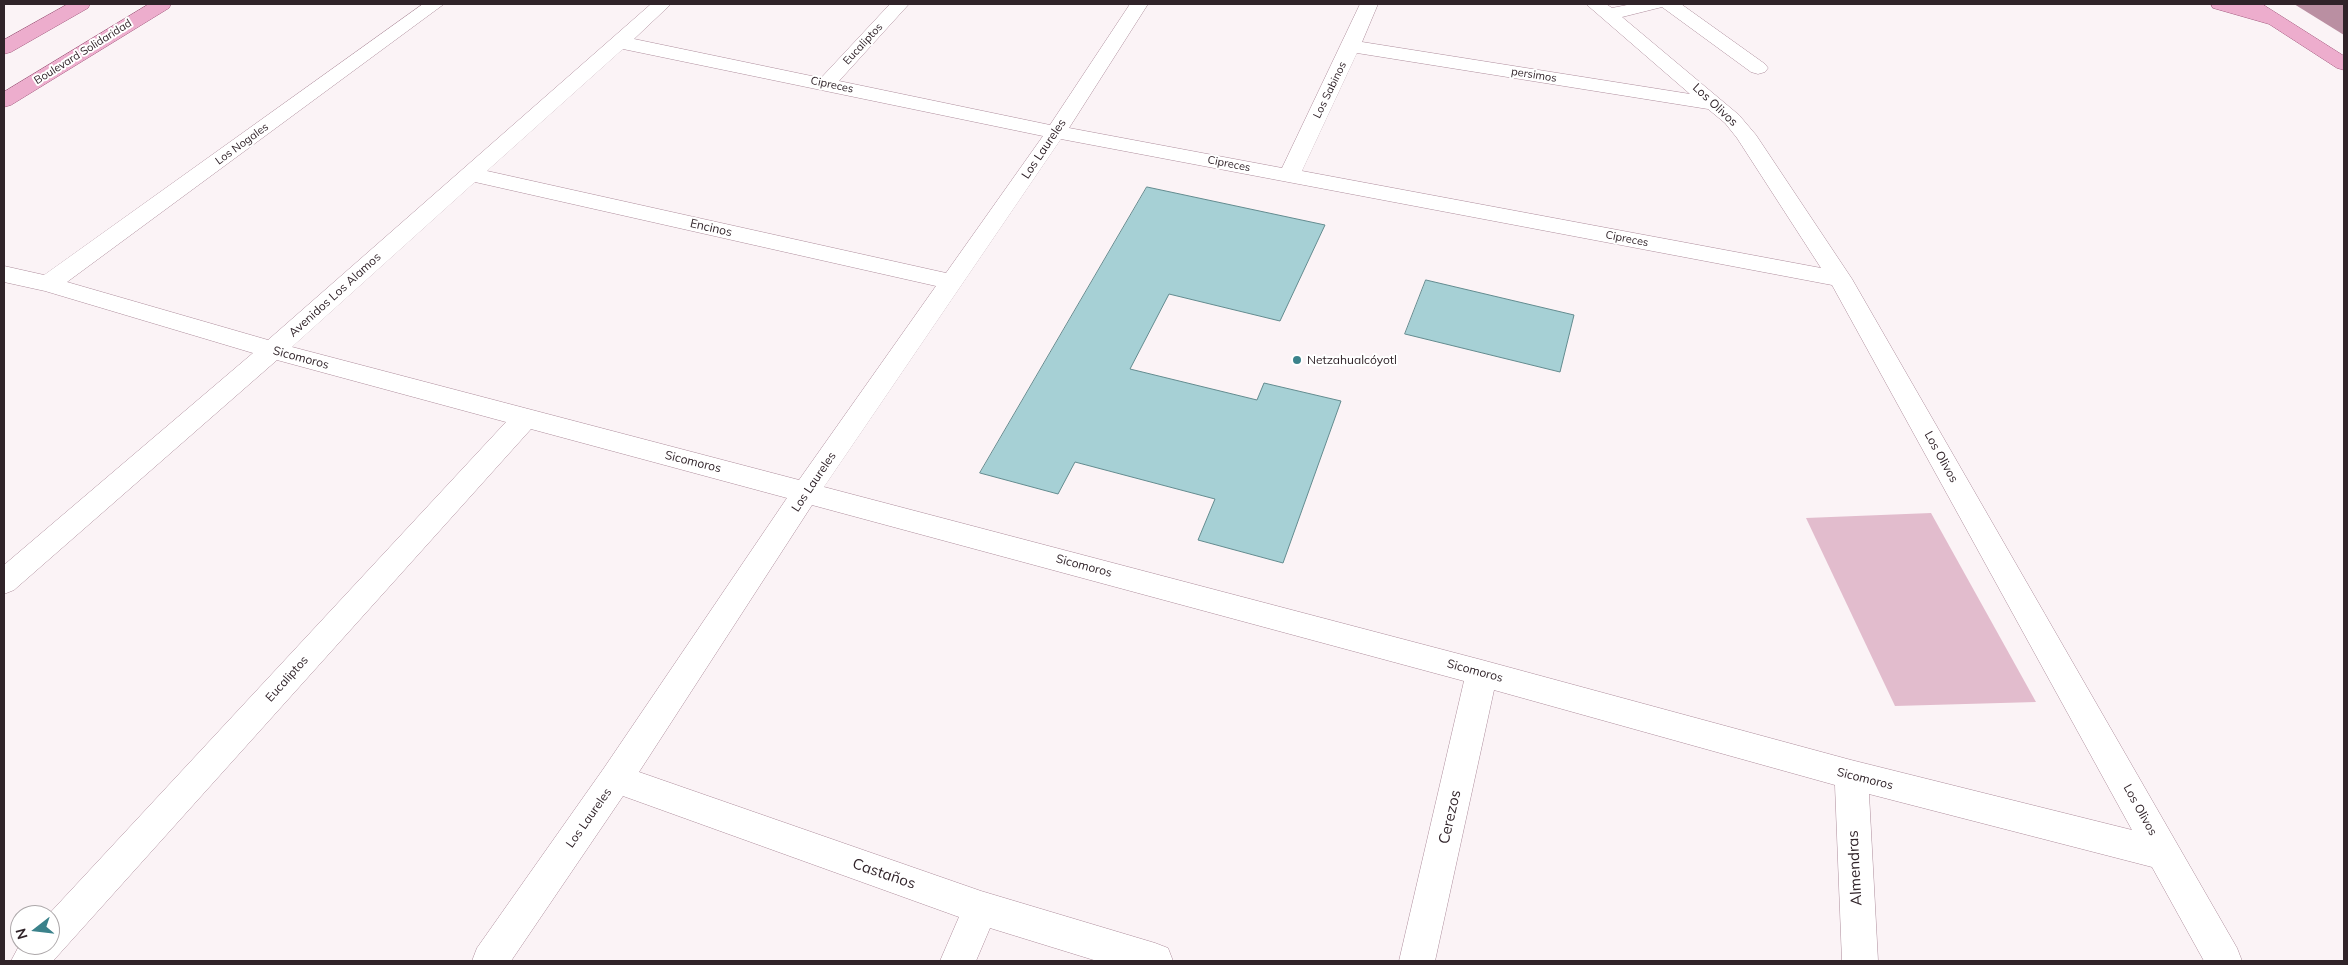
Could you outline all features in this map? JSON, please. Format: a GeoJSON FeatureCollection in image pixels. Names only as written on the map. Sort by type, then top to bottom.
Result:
{"type":"FeatureCollection","features":[{"type":"Feature","properties":{"kind":"main road"},"geometry":{"type":"LineString","coordinates":[[4,48],[81,4]]}},
{"type":"Feature","properties":{"kind":"main road","name":"Boulevard Solidaridad"},"geometry":{"type":"LineString","coordinates":[[4,101],[162,4]]}},
{"type":"Feature","properties":{"kind":"main road"},"geometry":{"type":"LineString","coordinates":[[2220,4],[2281,24]]}},
{"type":"Feature","properties":{"kind":"main road"},"geometry":{"type":"LineString","coordinates":[[2250,4],[2344,64]]}},
{"type":"Feature","properties":{"kind":"street","name":"Los Nogales"},"geometry":{"type":"LineString","coordinates":[[48,284],[435,4]]}},
{"type":"Feature","properties":{"kind":"street","name":"Avenidos Los Alamos"},"geometry":{"type":"LineString","coordinates":[[4,582],[272,350],[662,4]]}},
{"type":"Feature","properties":{"kind":"street","name":"Eucaliptos"},"geometry":{"type":"LineString","coordinates":[[826,84],[900,4]]}},
{"type":"Feature","properties":{"kind":"street","name":"Los Laureles"},"geometry":{"type":"LineString","coordinates":[[490,961],[616,779],[806,491],[1056,132],[1140,4]]}},
{"type":"Feature","properties":{"kind":"street","name":"Los Sabinos"},"geometry":{"type":"LineString","coordinates":[[1289,176],[1369,4]]}},
{"type":"Feature","properties":{"kind":"street"},"geometry":{"type":"LineString","coordinates":[[1601,9],[1655,4]]}},
{"type":"Feature","properties":{"kind":"street"},"geometry":{"type":"LineString","coordinates":[[1668,4],[1758,68]]}},
{"type":"Feature","properties":{"kind":"street","name":"Los Olivos"},"geometry":{"type":"LineString","coordinates":[[1601,9],[1716,104],[1745,135],[1840,279],[2224,961]]}},
{"type":"Feature","properties":{"kind":"street","name":"Cipreces"},"geometry":{"type":"LineString","coordinates":[[619,42],[1056,132],[1840,279]]}},
{"type":"Feature","properties":{"kind":"street","name":"persimos"},"geometry":{"type":"LineString","coordinates":[[1351,46],[1716,104]]}},
{"type":"Feature","properties":{"kind":"street","name":"Encinos"},"geometry":{"type":"LineString","coordinates":[[470,174],[953,282]]}},
{"type":"Feature","properties":{"kind":"street","name":"Sicomoros"},"geometry":{"type":"LineString","coordinates":[[4,274],[48,284],[272,350],[524,419],[806,491],[1482,673],[1851,775],[2165,854]]}},
{"type":"Feature","properties":{"kind":"street","name":"Eucaliptos"},"geometry":{"type":"LineString","coordinates":[[60,927],[524,419]]}},
{"type":"Feature","properties":{"kind":"street","name":"Cerezos"},"geometry":{"type":"LineString","coordinates":[[1417,961],[1482,673]]}},
{"type":"Feature","properties":{"kind":"street","name":"Almendras"},"geometry":{"type":"LineString","coordinates":[[1851,775],[1860,961]]}},
{"type":"Feature","properties":{"kind":"street","name":"Castaños"},"geometry":{"type":"LineString","coordinates":[[616,779],[981,908],[1154,961]]}},
{"type":"Feature","properties":{"kind":"street"},"geometry":{"type":"LineString","coordinates":[[958,961],[981,908]]}},
{"type":"Feature","properties":{"kind":"shaded area"},"geometry":{"type":"Polygon","coordinates":[[[2294,4],[2344,4],[2344,35],[2294,4]]]}},
{"type":"Feature","properties":{"kind":"shaded area"},"geometry":{"type":"Polygon","coordinates":[[[1931,513],[2036,702],[1895,706],[1806,518],[1931,513]]]}},
{"type":"Feature","properties":{"kind":"building"},"geometry":{"type":"Polygon","coordinates":[[[1147,187],[1325,225],[1280,321],[1169,294],[1130,369],[1257,400],[1264,383],[1341,401],[1283,563],[1198,540],[1215,499],[1075,462],[1058,494],[980,473],[1147,187]]]}},
{"type":"Feature","properties":{"kind":"building"},"geometry":{"type":"Polygon","coordinates":[[[1426,280],[1574,315],[1560,372],[1405,334],[1426,280]]]}},
{"type":"Feature","properties":{"kind":"place","name":"Netzahualcóyotl"},"geometry":{"type":"Point","coordinates":[1297,360]}}]}
